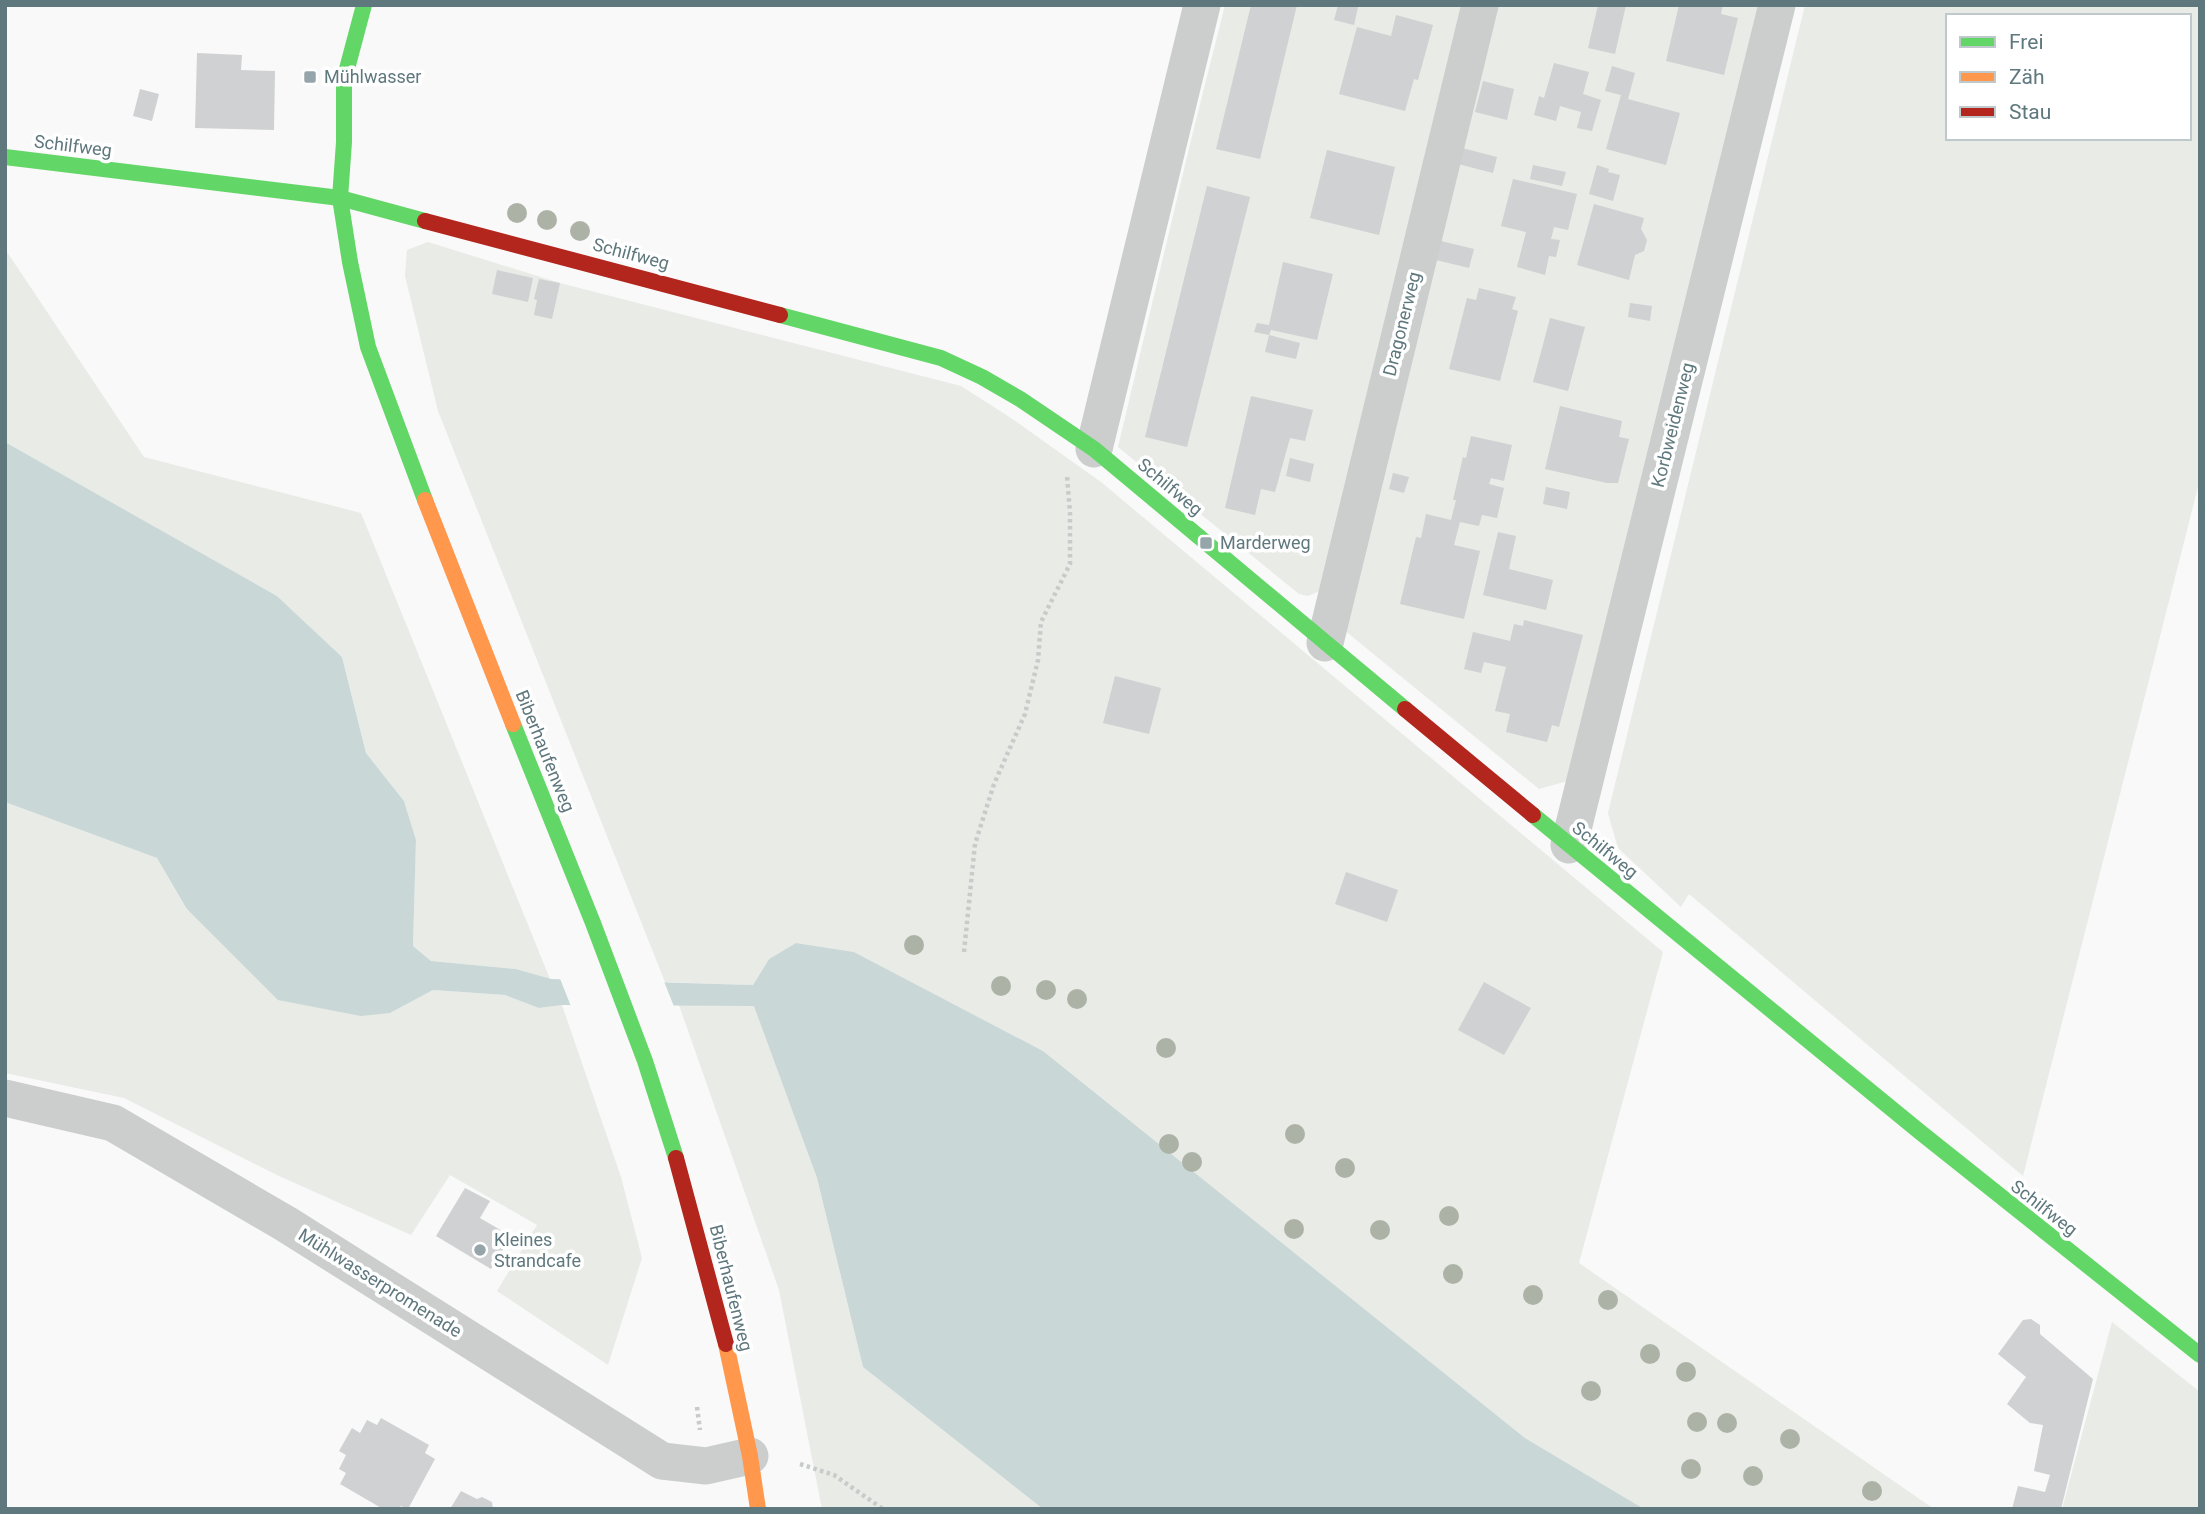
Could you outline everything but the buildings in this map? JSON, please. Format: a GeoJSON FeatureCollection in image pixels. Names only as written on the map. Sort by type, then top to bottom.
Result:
{"type":"FeatureCollection","features":[{"type":"Feature","properties":{"kind":"street","name":"Biberhaufenweg"},"geometry":{"type":"LineString","coordinates":[[363,5],[344,80],[341,198],[350,262],[368,348],[440,542],[593,923],[645,1061],[673,1148],[722,1325],[750,1456],[758,1509]]}},
{"type":"Feature","properties":{"kind":"street"},"geometry":{"type":"LineString","coordinates":[[1094,449],[1202,5]]}},
{"type":"Feature","properties":{"kind":"street","name":"Dragonerweg"},"geometry":{"type":"LineString","coordinates":[[1325,643],[1480,5]]}},
{"type":"Feature","properties":{"kind":"street","name":"Korbweidenweg"},"geometry":{"type":"LineString","coordinates":[[1569,845],[1777,5]]}},
{"type":"Feature","properties":{"kind":"street","name":"Schilfweg"},"geometry":{"type":"LineString","coordinates":[[5,158],[341,198],[942,358],[994,383],[1094,449],[1569,845],[1997,1196],[2200,1355]]}},
{"type":"Feature","properties":{"kind":"street","name":"Mühlwasserpromenade"},"geometry":{"type":"LineString","coordinates":[[5,1097],[113,1123],[286,1224],[662,1461],[706,1466],[750,1456]]}},
{"type":"Feature","properties":{"kind":"path"},"geometry":{"type":"LineString","coordinates":[[964,952],[975,844],[994,784],[1025,714],[1038,660],[1041,622],[1070,564],[1070,513],[1064,427]]}},
{"type":"Feature","properties":{"kind":"path"},"geometry":{"type":"LineString","coordinates":[[800,1464],[834,1475],[883,1509]]}},
{"type":"Feature","properties":{"kind":"shaded area"},"geometry":{"type":"Polygon","coordinates":[[[1225,5],[1464,5],[1320,591],[1308,596],[1299,594],[1118,447],[1225,5]]]}},
{"type":"Feature","properties":{"kind":"shaded area"},"geometry":{"type":"Polygon","coordinates":[[[1498,5],[1761,5],[1571,780],[1539,789],[1344,630],[1498,5]]]}},
{"type":"Feature","properties":{"kind":"shaded area"},"geometry":{"type":"Polygon","coordinates":[[[1805,5],[2200,5],[2200,479],[2023,1176],[1689,894],[1681,907],[1618,848],[1608,813],[1805,5]]]}},
{"type":"Feature","properties":{"kind":"shaded area"},"geometry":{"type":"Polygon","coordinates":[[[428,242],[560,283],[961,386],[1101,482],[1663,952],[1579,1263],[1934,1509],[1644,1509],[1525,1438],[1043,1051],[854,952],[796,943],[769,959],[753,985],[665,982],[438,411],[405,276],[407,250],[428,242]]]}},
{"type":"Feature","properties":{"kind":"shaded area"},"geometry":{"type":"Polygon","coordinates":[[[5,249],[144,457],[361,513],[550,979],[516,969],[431,961],[413,946],[416,840],[404,801],[366,753],[342,657],[277,596],[5,442],[5,249]]]}},
{"type":"Feature","properties":{"kind":"shaded area"},"geometry":{"type":"Polygon","coordinates":[[[5,442],[277,596],[342,657],[366,753],[404,801],[416,840],[413,946],[431,961],[516,969],[551,979],[753,985],[769,959],[796,943],[854,952],[1043,1051],[1525,1438],[1644,1509],[1043,1509],[863,1367],[817,1178],[754,1006],[562,1005],[539,1008],[505,995],[433,990],[390,1013],[361,1016],[278,1000],[186,908],[157,858],[5,802],[5,442]]]}},
{"type":"Feature","properties":{"kind":"shaded area"},"geometry":{"type":"Polygon","coordinates":[[[5,802],[157,858],[186,909],[390,1013],[433,990],[505,995],[539,1008],[562,1005],[621,1177],[642,1258],[608,1365],[497,1291],[537,1225],[450,1175],[411,1235],[279,1176],[124,1098],[5,1073],[5,802]]]}},
{"type":"Feature","properties":{"kind":"shaded area"},"geometry":{"type":"Polygon","coordinates":[[[679,1005],[755,1006],[817,1178],[863,1367],[1043,1509],[822,1509],[779,1290],[679,1005]]]}},
{"type":"Feature","properties":{"kind":"shaded area"},"geometry":{"type":"Polygon","coordinates":[[[2112,1322],[2200,1392],[2200,1509],[2062,1509],[2112,1322]]]}},
{"type":"Feature","properties":{"kind":"pier"},"geometry":{"type":"Polygon","coordinates":[[[559,976],[663,979],[675,1009],[572,1009],[559,976]]]}},
{"type":"Feature","properties":{"kind":"traffic: fast"},"geometry":{"type":"LineString","coordinates":[[364,5],[344,80],[344,142],[340,198],[368,347],[425,500]]}},
{"type":"Feature","properties":{"kind":"traffic: fast"},"geometry":{"type":"LineString","coordinates":[[5,157],[340,198],[425,221]]}},
{"type":"Feature","properties":{"kind":"traffic: fast"},"geometry":{"type":"LineString","coordinates":[[780,315],[941,358],[1020,399],[1094,449],[1405,709]]}},
{"type":"Feature","properties":{"kind":"traffic: fast"},"geometry":{"type":"LineString","coordinates":[[513,724],[645,1061],[676,1158]]}},
{"type":"Feature","properties":{"kind":"traffic: fast"},"geometry":{"type":"LineString","coordinates":[[1533,815],[1920,1132],[2200,1355]]}},
{"type":"Feature","properties":{"kind":"traffic: slow"},"geometry":{"type":"LineString","coordinates":[[425,500],[513,724]]}},
{"type":"Feature","properties":{"kind":"traffic: slow"},"geometry":{"type":"LineString","coordinates":[[726,1344],[750,1456],[758,1509]]}},
{"type":"Feature","properties":{"kind":"traffic: jam"},"geometry":{"type":"LineString","coordinates":[[425,221],[780,315]]}},
{"type":"Feature","properties":{"kind":"traffic: jam"},"geometry":{"type":"LineString","coordinates":[[1405,709],[1533,815]]}},
{"type":"Feature","properties":{"kind":"traffic: jam"},"geometry":{"type":"LineString","coordinates":[[676,1158],[726,1344]]}},
{"type":"Feature","properties":{"kind":"place","name":"Mühlwasser"},"geometry":{"type":"Point","coordinates":[310,77]}},
{"type":"Feature","properties":{"kind":"place","name":"Marderweg"},"geometry":{"type":"Point","coordinates":[1206,543]}},
{"type":"Feature","properties":{"kind":"place","name":"Kleines Strandcafe"},"geometry":{"type":"Point","coordinates":[480,1250]}}]}
